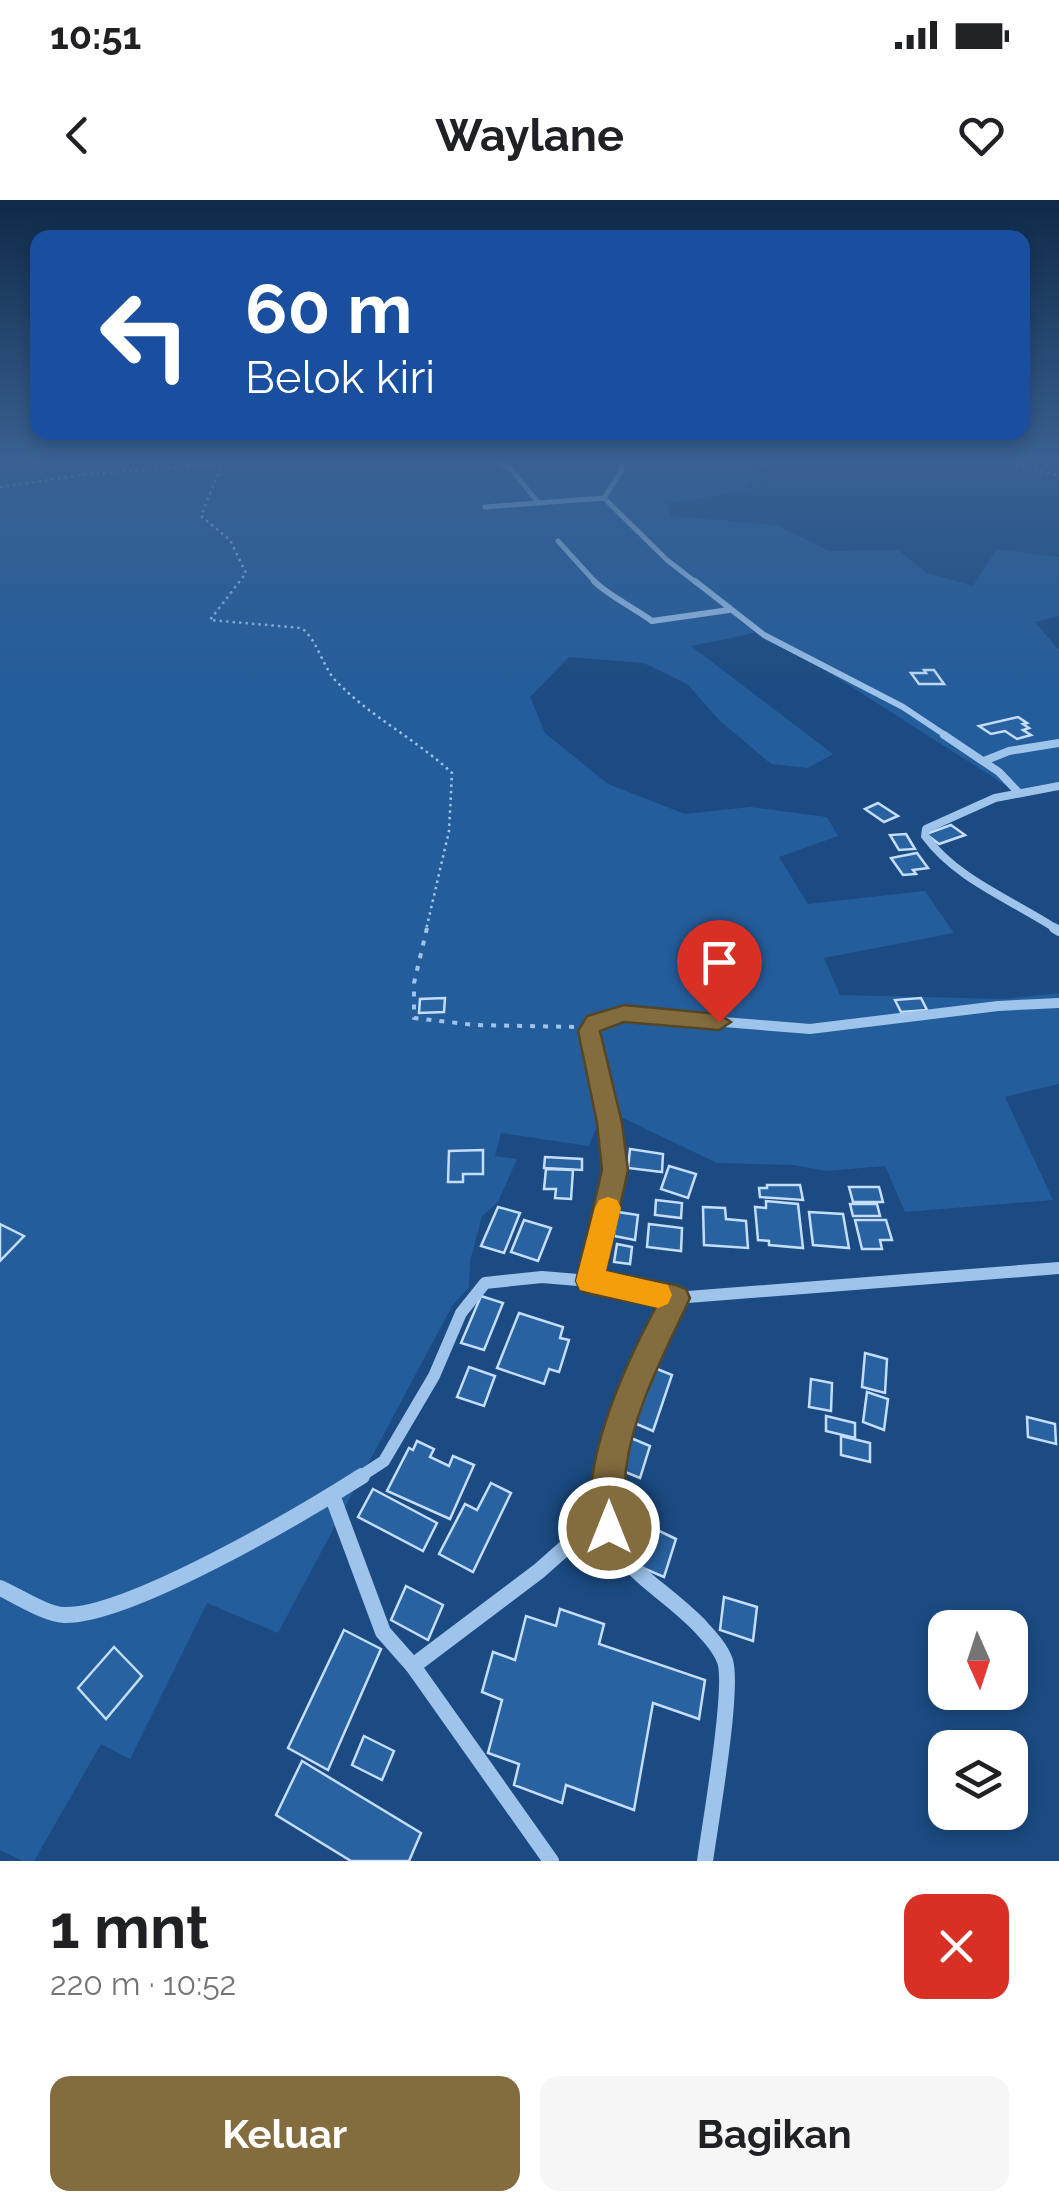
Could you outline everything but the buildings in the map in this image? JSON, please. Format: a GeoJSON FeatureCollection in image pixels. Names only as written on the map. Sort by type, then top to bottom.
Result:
{"type":"FeatureCollection","features":[{"type":"Feature","properties":{"kind":"street"},"geometry":{"type":"LineString","coordinates":[[646,539],[764,635],[904,707],[984,761],[1018,792]]}},
{"type":"Feature","properties":{"kind":"street"},"geometry":{"type":"LineString","coordinates":[[558,541],[604,591],[617,595],[652,622],[729,610]]}},
{"type":"Feature","properties":{"kind":"street"},"geometry":{"type":"LineString","coordinates":[[984,761],[1009,751],[1059,743]]}},
{"type":"Feature","properties":{"kind":"street"},"geometry":{"type":"LineString","coordinates":[[1059,786],[1018,792],[938,823],[926,829],[925,836],[932,847],[972,877],[1059,931]]}},
{"type":"Feature","properties":{"kind":"street"},"geometry":{"type":"LineString","coordinates":[[590,1281],[615,1170],[610,1123],[590,1044],[592,1027],[607,1016],[624,1014],[810,1029],[998,1006],[1059,1003]]}},
{"type":"Feature","properties":{"kind":"street"},"geometry":{"type":"LineString","coordinates":[[0,1588],[62,1615],[122,1603],[332,1495],[384,1461],[434,1376],[461,1313],[485,1283],[526,1277],[590,1281],[676,1298],[1059,1268]]}},
{"type":"Feature","properties":{"kind":"street"},"geometry":{"type":"LineString","coordinates":[[676,1298],[646,1355],[623,1415],[609,1470],[609,1528],[624,1564],[657,1587],[706,1634],[726,1663],[726,1692],[705,1861]]}},
{"type":"Feature","properties":{"kind":"street"},"geometry":{"type":"LineString","coordinates":[[332,1495],[383,1632],[414,1666],[551,1861]]}},
{"type":"Feature","properties":{"kind":"street"},"geometry":{"type":"LineString","coordinates":[[414,1666],[476,1614],[576,1543],[610,1508]]}},
{"type":"Feature","properties":{"kind":"path"},"geometry":{"type":"LineString","coordinates":[[228,539],[246,573],[210,620],[301,628],[308,632],[336,680],[363,706],[452,773],[452,822],[418,959],[414,1018],[475,1026],[592,1027]]}},
{"type":"Feature","properties":{"kind":"shaded area"},"geometry":{"type":"Polygon","coordinates":[[[0,539],[804,539],[829,551],[898,550],[927,573],[973,586],[997,549],[1059,557],[1059,616],[1035,622],[1059,650],[1059,791],[1013,790],[764,631],[691,646],[833,754],[808,768],[771,764],[720,721],[687,684],[644,663],[569,657],[530,697],[545,733],[608,784],[685,814],[750,807],[827,817],[838,836],[779,857],[808,904],[925,891],[954,933],[824,958],[840,995],[1004,999],[1059,993],[1059,1084],[1005,1097],[1053,1200],[905,1212],[885,1166],[827,1171],[793,1165],[717,1163],[604,1109],[589,1146],[501,1133],[495,1156],[517,1159],[498,1202],[482,1216],[470,1261],[469,1287],[452,1306],[278,1633],[207,1603],[130,1759],[101,1744],[34,1861],[23,1861],[0,1850],[0,539]]]}},
{"type":"Feature","properties":{"kind":"slow traffic"},"geometry":{"type":"LineString","coordinates":[[608,1208],[590,1281],[658,1295]]}},
{"type":"Feature","properties":{"kind":"route"},"geometry":{"type":"LineString","coordinates":[[609,1528],[609,1470],[623,1415],[646,1355],[676,1298],[590,1281],[615,1170],[610,1123],[589,1031],[595,1022],[607,1016],[624,1014],[719,1022]]}}]}
